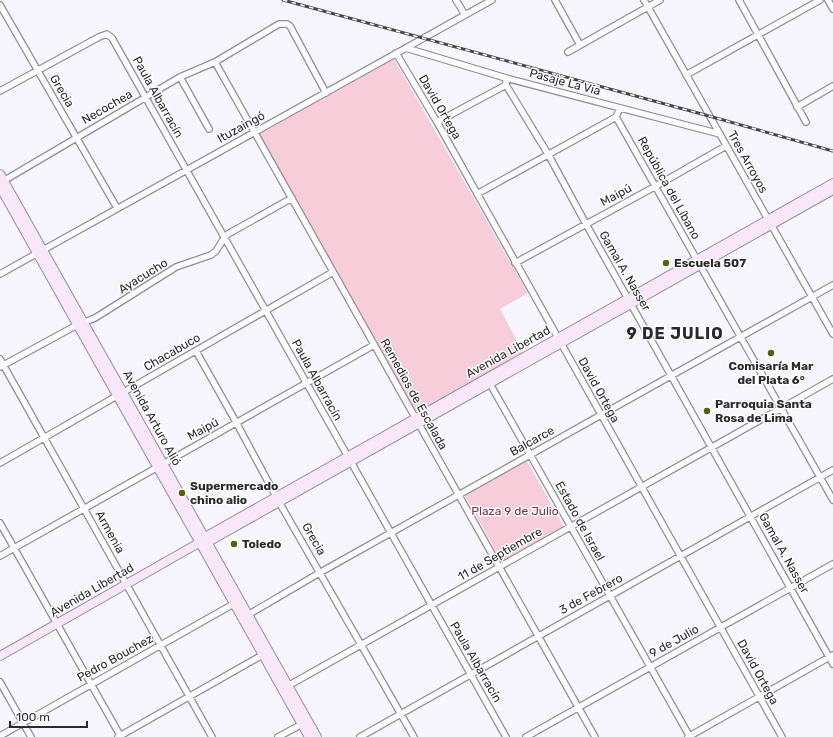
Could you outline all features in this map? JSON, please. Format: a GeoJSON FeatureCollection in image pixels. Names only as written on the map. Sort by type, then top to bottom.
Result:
{"type":"FeatureCollection","features":[{"type":"Feature","properties":{"kind":"main road","name":"Avenida Arturo Alió"},"geometry":{"type":"LineString","coordinates":[[1,181],[285,688],[305,722],[317,737]]}},
{"type":"Feature","properties":{"kind":"main road","name":"Avenida Libertad"},"geometry":{"type":"LineString","coordinates":[[770,222],[833,183]]}},
{"type":"Feature","properties":{"kind":"main road","name":"Avenida Libertad"},"geometry":{"type":"LineString","coordinates":[[0,656],[698,262],[770,222],[833,190]]}},
{"type":"Feature","properties":{"kind":"main road","name":"Avenida Arturo Alió"},"geometry":{"type":"LineString","coordinates":[[305,722],[309,737]]}},
{"type":"Feature","properties":{"kind":"street"},"geometry":{"type":"LineString","coordinates":[[456,0],[465,15]]}},
{"type":"Feature","properties":{"kind":"street","name":"Ituzaingó"},"geometry":{"type":"LineString","coordinates":[[0,274],[492,0]]}},
{"type":"Feature","properties":{"kind":"street"},"geometry":{"type":"LineString","coordinates":[[555,0],[580,45]]}},
{"type":"Feature","properties":{"kind":"street","name":"Tres Arroyos"},"geometry":{"type":"LineString","coordinates":[[644,0],[833,334]]}},
{"type":"Feature","properties":{"kind":"street"},"geometry":{"type":"LineString","coordinates":[[568,52],[660,0]]}},
{"type":"Feature","properties":{"kind":"street"},"geometry":{"type":"LineString","coordinates":[[739,0],[806,122]]}},
{"type":"Feature","properties":{"kind":"street"},"geometry":{"type":"LineString","coordinates":[[686,75],[820,0]]}},
{"type":"Feature","properties":{"kind":"street"},"geometry":{"type":"LineString","coordinates":[[828,0],[833,9]]}},
{"type":"Feature","properties":{"kind":"street","name":"Grecia"},"geometry":{"type":"LineString","coordinates":[[0,5],[117,208]]}},
{"type":"Feature","properties":{"kind":"street","name":"Necochea"},"geometry":{"type":"LineString","coordinates":[[1,181],[180,77],[215,62],[275,26],[283,24],[290,26],[326,93]]}},
{"type":"Feature","properties":{"kind":"street","name":"Paula Albarracín"},"geometry":{"type":"LineString","coordinates":[[37,71],[99,37],[107,34],[112,38],[506,737]]}},
{"type":"Feature","properties":{"kind":"street","name":"Pasaje La Vía"},"geometry":{"type":"LineString","coordinates":[[406,48],[506,78],[720,134]]}},
{"type":"Feature","properties":{"kind":"street","name":"David Ortega"},"geometry":{"type":"LineString","coordinates":[[396,53],[437,122],[782,737]]}},
{"type":"Feature","properties":{"kind":"street","name":"Remedios de Escalada"},"geometry":{"type":"LineString","coordinates":[[215,62],[595,737]]}},
{"type":"Feature","properties":{"kind":"street"},"geometry":{"type":"LineString","coordinates":[[0,91],[37,71]]}},
{"type":"Feature","properties":{"kind":"street"},"geometry":{"type":"LineString","coordinates":[[180,77],[209,129]]}},
{"type":"Feature","properties":{"kind":"street"},"geometry":{"type":"LineString","coordinates":[[437,122],[506,84],[506,78]]}},
{"type":"Feature","properties":{"kind":"street","name":"Gamal A. Nasser"},"geometry":{"type":"LineString","coordinates":[[506,84],[548,154],[712,448],[831,656],[833,664]]}},
{"type":"Feature","properties":{"kind":"street"},"geometry":{"type":"LineString","coordinates":[[797,107],[833,86]]}},
{"type":"Feature","properties":{"kind":"street"},"geometry":{"type":"LineString","coordinates":[[477,194],[616,117],[620,108]]}},
{"type":"Feature","properties":{"kind":"street","name":"República del Líbano"},"geometry":{"type":"LineString","coordinates":[[616,117],[833,500]]}},
{"type":"Feature","properties":{"kind":"street","name":"Maipú"},"geometry":{"type":"LineString","coordinates":[[516,264],[726,146]]}},
{"type":"Feature","properties":{"kind":"street","name":"Ayacucho"},"geometry":{"type":"LineString","coordinates":[[2,366],[80,323],[95,318],[176,267],[211,255],[216,251],[228,234],[292,198]]}},
{"type":"Feature","properties":{"kind":"street","name":"Chacabuco"},"geometry":{"type":"LineString","coordinates":[[0,463],[333,272]]}},
{"type":"Feature","properties":{"kind":"street","name":"Balcarce"},"geometry":{"type":"LineString","coordinates":[[245,616],[320,572],[833,285]]}},
{"type":"Feature","properties":{"kind":"street","name":"Maipú"},"geometry":{"type":"LineString","coordinates":[[0,556],[374,345]]}},
{"type":"Feature","properties":{"kind":"street","name":"Grecia"},"geometry":{"type":"LineString","coordinates":[[196,351],[278,499],[414,737]]}},
{"type":"Feature","properties":{"kind":"street","name":"Armenia"},"geometry":{"type":"LineString","coordinates":[[0,359],[2,366],[44,437],[212,737]]}},
{"type":"Feature","properties":{"kind":"street","name":"11 de Septiembre"},"geometry":{"type":"LineString","coordinates":[[285,688],[570,526],[833,380]]}},
{"type":"Feature","properties":{"kind":"street","name":"Estado de Israel"},"geometry":{"type":"LineString","coordinates":[[488,381],[689,737]]}},
{"type":"Feature","properties":{"kind":"street","name":"3 de Febrero"},"geometry":{"type":"LineString","coordinates":[[360,737],[833,470]]}},
{"type":"Feature","properties":{"kind":"street"},"geometry":{"type":"LineString","coordinates":[[0,523],[120,737],[266,653]]}},
{"type":"Feature","properties":{"kind":"street","name":"9 de Julio"},"geometry":{"type":"LineString","coordinates":[[526,737],[833,564]]}},
{"type":"Feature","properties":{"kind":"street","name":"Pedro Bouchez"},"geometry":{"type":"LineString","coordinates":[[0,736],[237,602]]}},
{"type":"Feature","properties":{"kind":"street"},"geometry":{"type":"LineString","coordinates":[[689,737],[831,656]]}},
{"type":"Feature","properties":{"kind":"street"},"geometry":{"type":"LineString","coordinates":[[0,682],[31,737]]}},
{"type":"Feature","properties":{"kind":"street"},"geometry":{"type":"LineString","coordinates":[[278,737],[305,722]]}},
{"type":"Feature","properties":{"kind":"green space"},"geometry":{"type":"Polygon","coordinates":[[[394,59],[528,293],[500,309],[524,354],[418,413],[414,409],[259,133],[394,59]]]}},
{"type":"Feature","properties":{"kind":"green space","name":"Plaza 9 de Julio"},"geometry":{"type":"Polygon","coordinates":[[[527,461],[564,527],[502,562],[465,496],[527,461]]]}},
{"type":"Feature","properties":{"kind":"railway"},"geometry":{"type":"LineString","coordinates":[[283,0],[833,151]]}},
{"type":"Feature","properties":{"kind":"place","name":"Escuela 507"},"geometry":{"type":"Point","coordinates":[666,263]}},
{"type":"Feature","properties":{"kind":"place","name":"Comisaría Mar del Plata 6°"},"geometry":{"type":"Point","coordinates":[771,353]}},
{"type":"Feature","properties":{"kind":"place","name":"Parroquia Santa Rosa de Lima"},"geometry":{"type":"Point","coordinates":[707,411]}},
{"type":"Feature","properties":{"kind":"place","name":"Supermercado chino alio"},"geometry":{"type":"Point","coordinates":[182,493]}},
{"type":"Feature","properties":{"kind":"place","name":"Toledo"},"geometry":{"type":"Point","coordinates":[234,544]}},
{"type":"Feature","properties":{"kind":"district","name":"9 DE JULIO"},"geometry":{"type":"Point","coordinates":[675,333]}}]}
